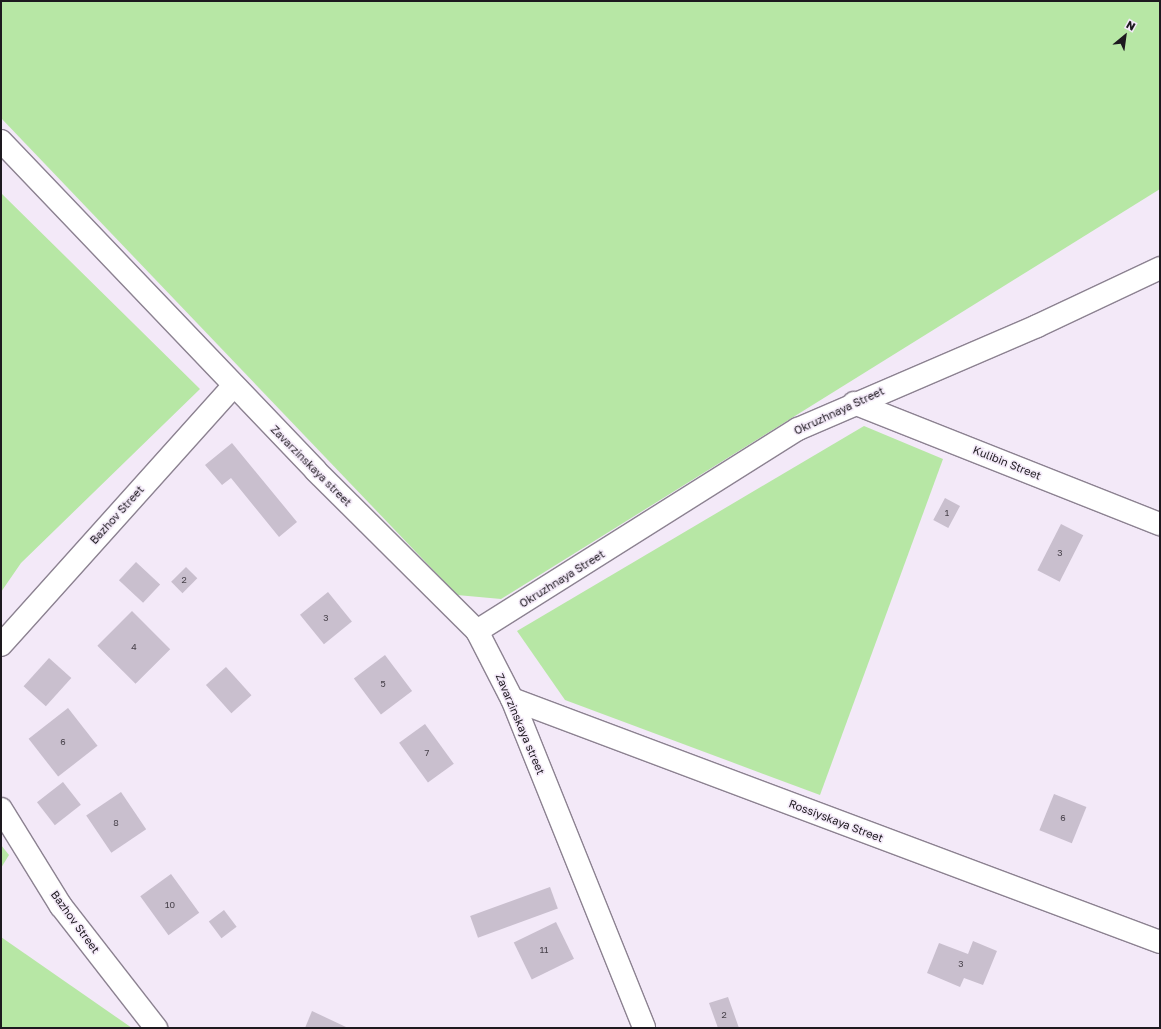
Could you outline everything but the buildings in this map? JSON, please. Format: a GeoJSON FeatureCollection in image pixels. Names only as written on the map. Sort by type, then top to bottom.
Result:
{"type":"FeatureCollection","features":[{"type":"Feature","properties":{"kind":"street","name":"Zavarzinskaya street"},"geometry":{"type":"LineString","coordinates":[[1,141],[233,386],[477,631],[512,699],[644,1028]]}},
{"type":"Feature","properties":{"kind":"street","name":"Okruzhnaya Street"},"geometry":{"type":"LineString","coordinates":[[477,631],[798,428],[854,402],[1037,326],[1160,268]]}},
{"type":"Feature","properties":{"kind":"street","name":"Bazhov Street"},"geometry":{"type":"LineString","coordinates":[[1,645],[233,386]]}},
{"type":"Feature","properties":{"kind":"street","name":"Kulibin Street"},"geometry":{"type":"LineString","coordinates":[[854,402],[1160,524]]}},
{"type":"Feature","properties":{"kind":"street","name":"Rossiyskaya Street"},"geometry":{"type":"LineString","coordinates":[[512,699],[1160,942]]}},
{"type":"Feature","properties":{"kind":"street","name":"Bazhov Street"},"geometry":{"type":"LineString","coordinates":[[1,810],[61,906],[156,1028]]}},
{"type":"Feature","properties":{"kind":"green space"},"geometry":{"type":"Polygon","coordinates":[[[1,1],[1160,1],[1160,189],[501,599],[457,595],[1,118],[1,1]]]}},
{"type":"Feature","properties":{"kind":"green space"},"geometry":{"type":"Polygon","coordinates":[[[1,193],[200,389],[21,563],[1,592],[1,193]]]}},
{"type":"Feature","properties":{"kind":"green space"},"geometry":{"type":"Polygon","coordinates":[[[864,426],[943,459],[820,795],[565,700],[517,631],[864,426]]]}},
{"type":"Feature","properties":{"kind":"green space"},"geometry":{"type":"Polygon","coordinates":[[[1,845],[9,855],[1,868],[1,845]]]}},
{"type":"Feature","properties":{"kind":"green space"},"geometry":{"type":"Polygon","coordinates":[[[1,937],[132,1028],[1,1028],[1,937]]]}}]}
